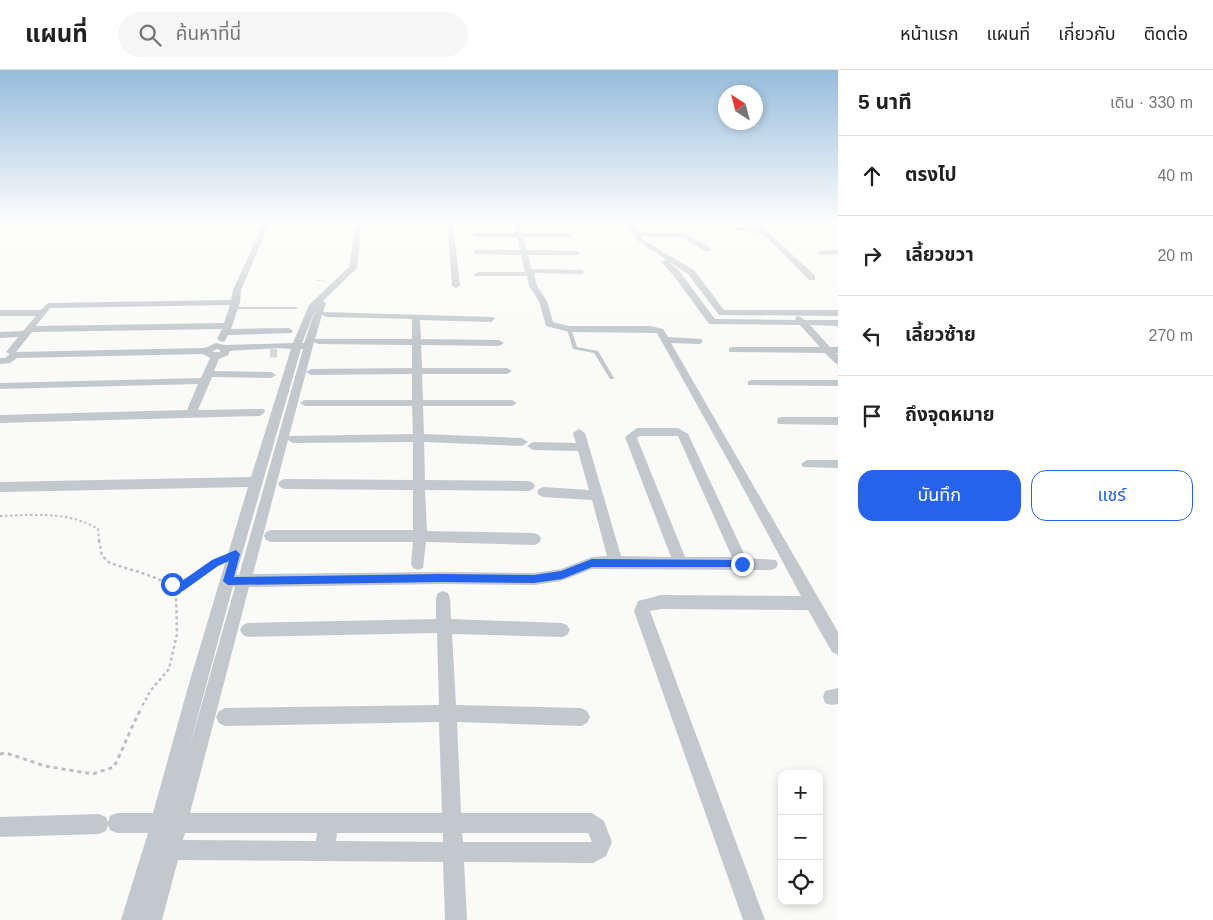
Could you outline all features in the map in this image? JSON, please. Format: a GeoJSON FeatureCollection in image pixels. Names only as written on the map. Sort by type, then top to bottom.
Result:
{"type":"FeatureCollection","features":[{"type":"Feature","properties":{"kind":"street"},"geometry":{"type":"LineString","coordinates":[[191,414],[218,351],[235,305],[237,290],[250,262]]}},
{"type":"Feature","properties":{"kind":"street"},"geometry":{"type":"LineString","coordinates":[[169,822],[243,581],[313,313],[328,293],[353,268],[354,262]]}},
{"type":"Feature","properties":{"kind":"street"},"geometry":{"type":"LineString","coordinates":[[328,293],[358,270],[359,262]]}},
{"type":"Feature","properties":{"kind":"street"},"geometry":{"type":"LineString","coordinates":[[454,262],[456,286]]}},
{"type":"Feature","properties":{"kind":"street"},"geometry":{"type":"LineString","coordinates":[[527,262],[534,288],[543,301],[549,324],[569,329],[650,328],[660,331],[838,647]]}},
{"type":"Feature","properties":{"kind":"street"},"geometry":{"type":"LineString","coordinates":[[665,262],[677,274],[712,322],[838,323]]}},
{"type":"Feature","properties":{"kind":"street"},"geometry":{"type":"LineString","coordinates":[[674,262],[691,272],[723,313],[838,313]]}},
{"type":"Feature","properties":{"kind":"street"},"geometry":{"type":"LineString","coordinates":[[795,262],[812,278]]}},
{"type":"Feature","properties":{"kind":"street"},"geometry":{"type":"LineString","coordinates":[[478,274],[581,272]]}},
{"type":"Feature","properties":{"kind":"street"},"geometry":{"type":"LineString","coordinates":[[5,359],[48,306],[235,305]]}},
{"type":"Feature","properties":{"kind":"street"},"geometry":{"type":"LineString","coordinates":[[0,313],[43,313]]}},
{"type":"Feature","properties":{"kind":"street"},"geometry":{"type":"LineString","coordinates":[[313,313],[491,319]]}},
{"type":"Feature","properties":{"kind":"street"},"geometry":{"type":"LineString","coordinates":[[794,314],[833,350],[838,361]]}},
{"type":"Feature","properties":{"kind":"street"},"geometry":{"type":"LineString","coordinates":[[416,316],[416,403],[420,536],[418,564]]}},
{"type":"Feature","properties":{"kind":"street"},"geometry":{"type":"LineString","coordinates":[[0,335],[28,332],[226,329],[289,331]]}},
{"type":"Feature","properties":{"kind":"street"},"geometry":{"type":"LineString","coordinates":[[666,340],[699,341]]}},
{"type":"Feature","properties":{"kind":"street"},"geometry":{"type":"LineString","coordinates":[[5,359],[274,350],[415,342],[499,343]]}},
{"type":"Feature","properties":{"kind":"street"},"geometry":{"type":"LineString","coordinates":[[151,920],[162,850],[196,687],[284,384],[305,348]]}},
{"type":"Feature","properties":{"kind":"street"},"geometry":{"type":"LineString","coordinates":[[732,350],[833,350]]}},
{"type":"Feature","properties":{"kind":"street"},"geometry":{"type":"LineString","coordinates":[[311,372],[507,371]]}},
{"type":"Feature","properties":{"kind":"street"},"geometry":{"type":"LineString","coordinates":[[0,386],[271,375]]}},
{"type":"Feature","properties":{"kind":"street"},"geometry":{"type":"LineString","coordinates":[[752,383],[838,383]]}},
{"type":"Feature","properties":{"kind":"street"},"geometry":{"type":"LineString","coordinates":[[305,403],[512,403]]}},
{"type":"Feature","properties":{"kind":"street"},"geometry":{"type":"LineString","coordinates":[[0,419],[260,412]]}},
{"type":"Feature","properties":{"kind":"street"},"geometry":{"type":"LineString","coordinates":[[782,421],[838,421]]}},
{"type":"Feature","properties":{"kind":"street"},"geometry":{"type":"LineString","coordinates":[[681,564],[631,437],[637,432],[678,432],[682,434],[742,564]]}},
{"type":"Feature","properties":{"kind":"street"},"geometry":{"type":"LineString","coordinates":[[580,433],[616,562]]}},
{"type":"Feature","properties":{"kind":"street"},"geometry":{"type":"LineString","coordinates":[[293,439],[417,438],[583,447]]}},
{"type":"Feature","properties":{"kind":"street"},"geometry":{"type":"LineString","coordinates":[[807,464],[838,464]]}},
{"type":"Feature","properties":{"kind":"street"},"geometry":{"type":"LineString","coordinates":[[0,488],[256,482]]}},
{"type":"Feature","properties":{"kind":"street"},"geometry":{"type":"LineString","coordinates":[[284,484],[529,486]]}},
{"type":"Feature","properties":{"kind":"street"},"geometry":{"type":"LineString","coordinates":[[543,492],[596,495]]}},
{"type":"Feature","properties":{"kind":"street"},"geometry":{"type":"LineString","coordinates":[[271,536],[420,536],[534,539]]}},
{"type":"Feature","properties":{"kind":"street"},"geometry":{"type":"LineString","coordinates":[[228,581],[441,578],[534,579],[562,575],[592,563],[771,564]]}},
{"type":"Feature","properties":{"kind":"street"},"geometry":{"type":"LineString","coordinates":[[443,598],[456,920]]}},
{"type":"Feature","properties":{"kind":"street"},"geometry":{"type":"LineString","coordinates":[[754,920],[642,611],[643,606],[647,604],[661,602],[812,603]]}},
{"type":"Feature","properties":{"kind":"street"},"geometry":{"type":"LineString","coordinates":[[248,630],[445,626],[562,630]]}},
{"type":"Feature","properties":{"kind":"street"},"geometry":{"type":"LineString","coordinates":[[225,718],[448,713],[581,717]]}},
{"type":"Feature","properties":{"kind":"street"},"geometry":{"type":"LineString","coordinates":[[0,827],[169,822],[592,823],[597,828],[602,842],[598,849],[593,852],[453,853],[162,850]]}},
{"type":"Feature","properties":{"kind":"street"},"geometry":{"type":"LineString","coordinates":[[326,852],[327,823]]}},
{"type":"Feature","properties":{"kind":"street"},"geometry":{"type":"LineString","coordinates":[[132,920],[162,850]]}},
{"type":"Feature","properties":{"kind":"lane"},"geometry":{"type":"LineString","coordinates":[[235,305],[313,313]]}},
{"type":"Feature","properties":{"kind":"lane"},"geometry":{"type":"LineString","coordinates":[[569,329],[575,348],[598,354],[612,378]]}},
{"type":"Feature","properties":{"kind":"path"},"geometry":{"type":"LineString","coordinates":[[0,516],[47,516],[87,522],[98,529],[100,554],[105,560],[119,566],[143,572],[180,588]]}},
{"type":"Feature","properties":{"kind":"path"},"geometry":{"type":"LineString","coordinates":[[0,754],[6,753],[45,766],[93,774],[114,768],[135,718],[151,690],[169,669],[177,634],[176,590],[215,563],[236,554]]}},
{"type":"Feature","properties":{"kind":"tunnel"},"geometry":{"type":"LineString","coordinates":[[270,353],[277,353]]}},
{"type":"Feature","properties":{"kind":"route"},"geometry":{"type":"LineString","coordinates":[[172,584],[180,588],[215,563],[236,554],[228,581],[441,578],[534,579],[562,575],[592,563],[742,564]]}}]}
